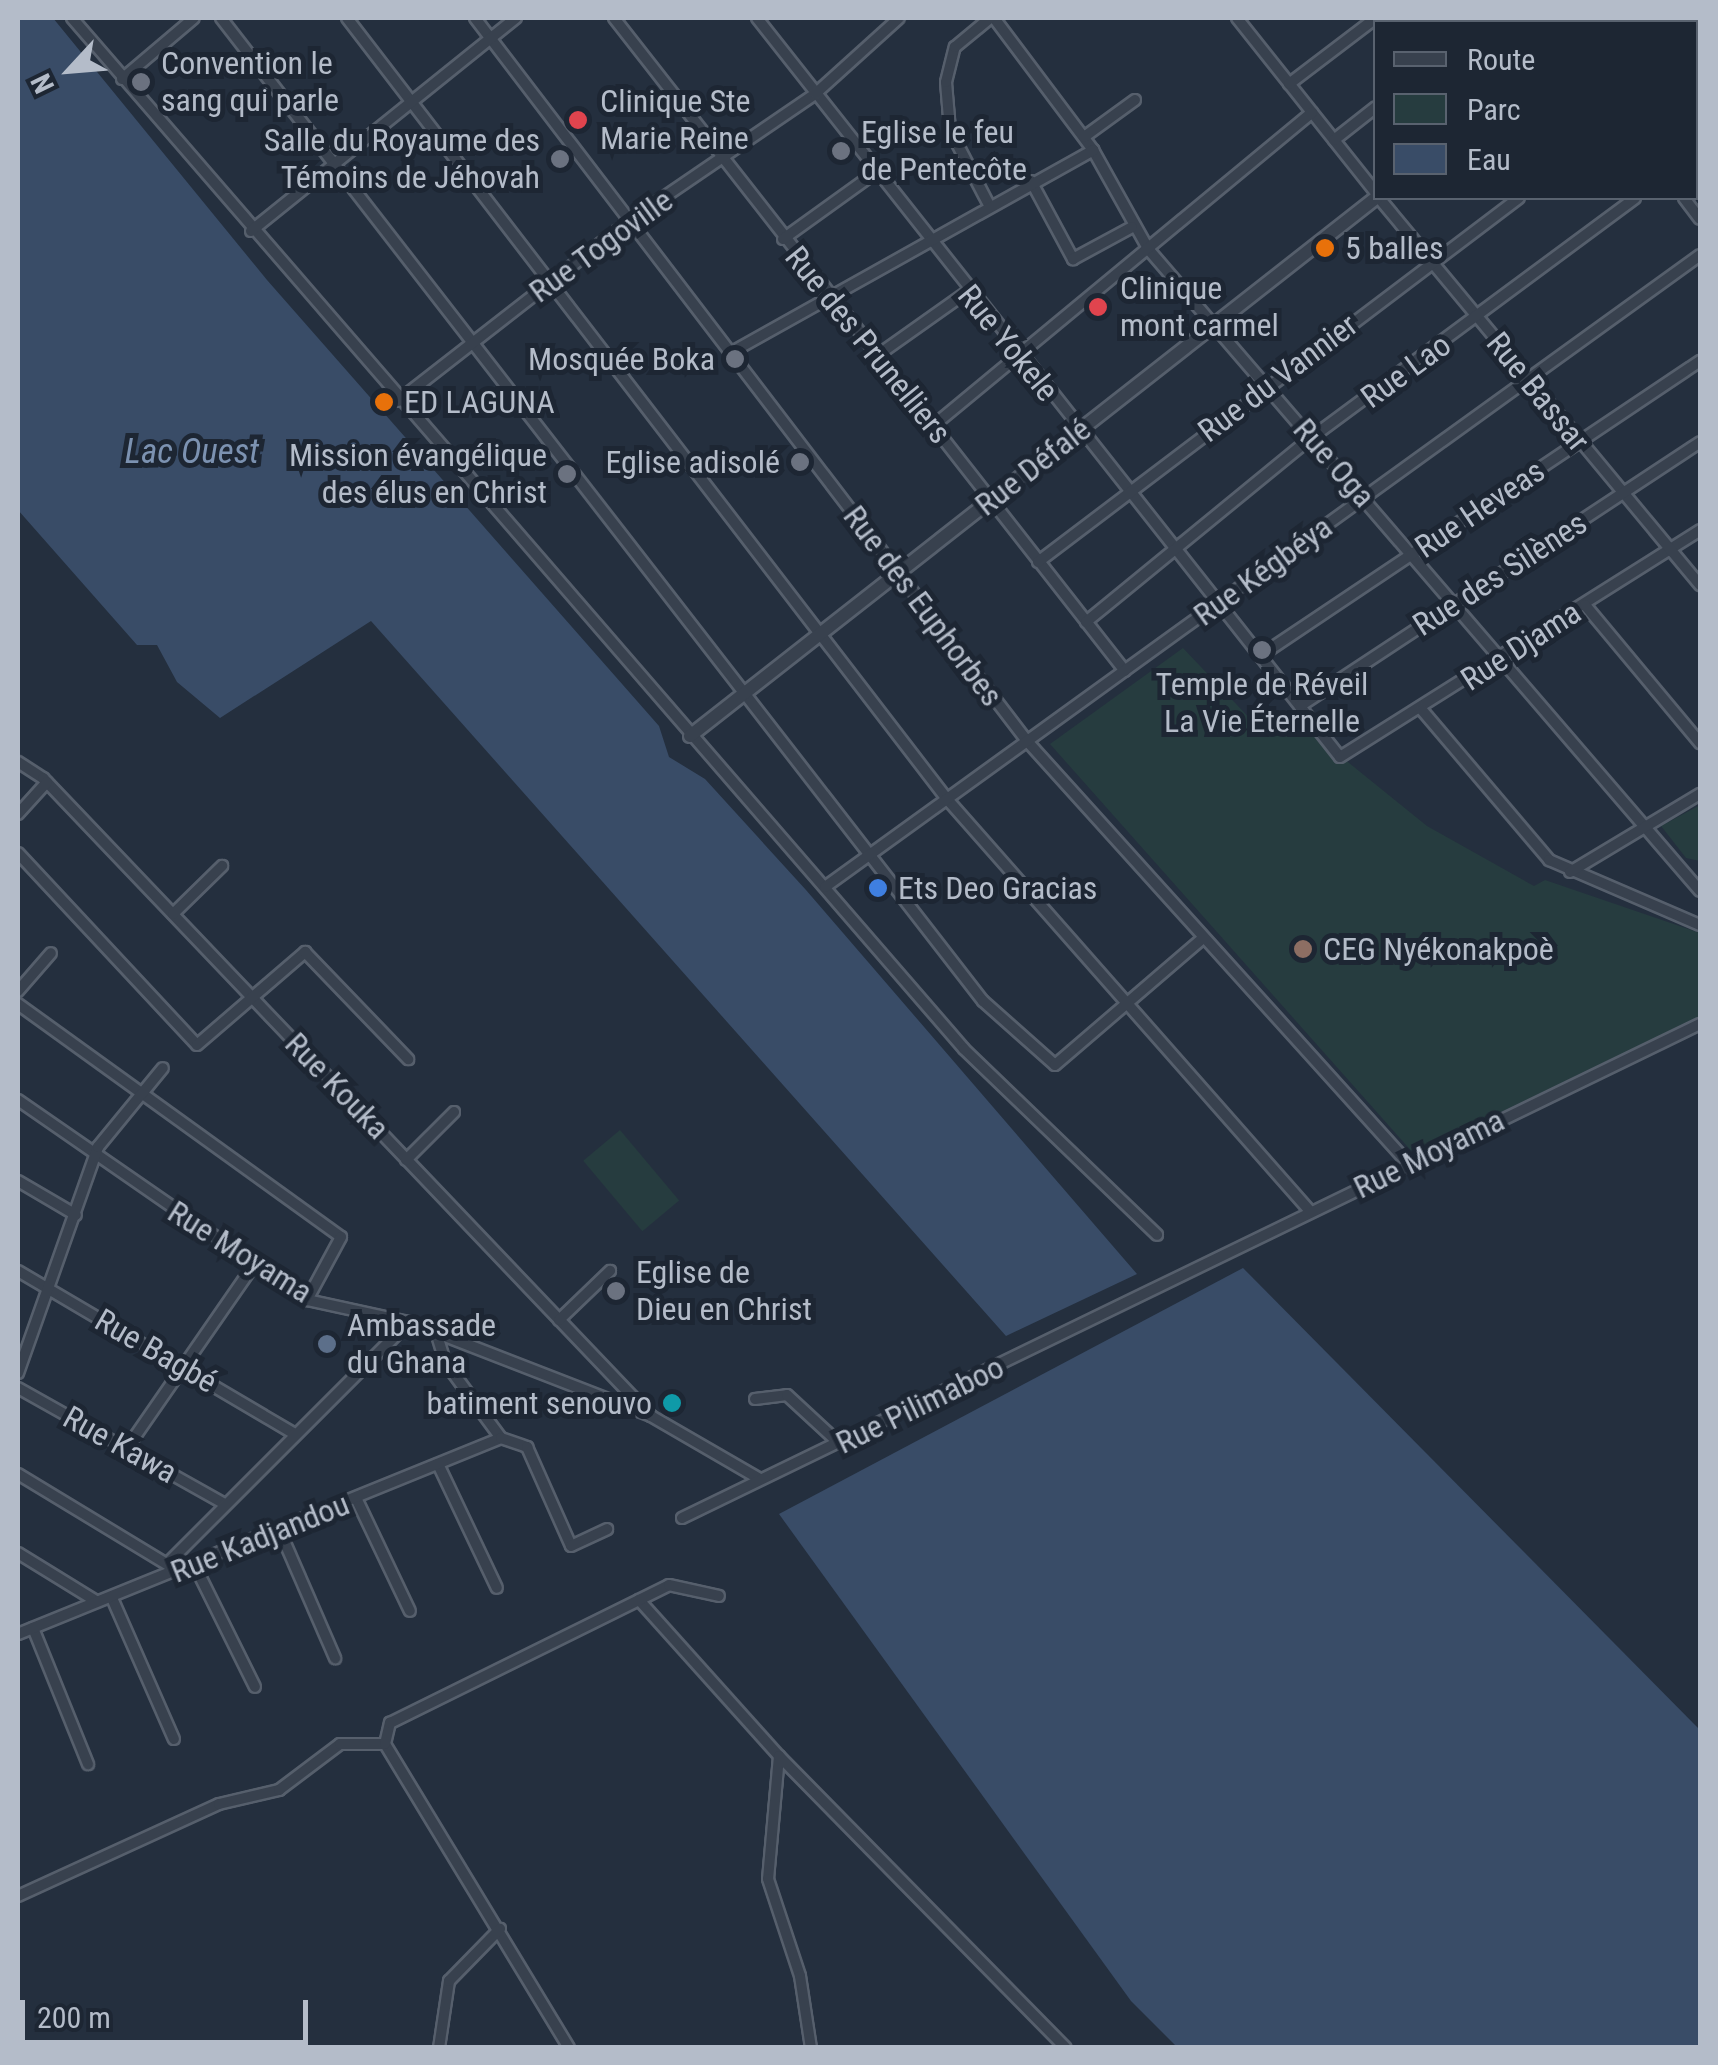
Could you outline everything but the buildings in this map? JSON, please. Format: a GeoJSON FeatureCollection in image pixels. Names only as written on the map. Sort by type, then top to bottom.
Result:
{"type":"FeatureCollection","features":[{"type":"Feature","properties":{"kind":"street"},"geometry":{"type":"LineString","coordinates":[[72,18],[398,401],[964,1049],[1158,1235]]}},
{"type":"Feature","properties":{"kind":"street"},"geometry":{"type":"LineString","coordinates":[[122,79],[194,18]]}},
{"type":"Feature","properties":{"kind":"street"},"geometry":{"type":"LineString","coordinates":[[220,18],[965,984],[1055,1065],[1200,940]]}},
{"type":"Feature","properties":{"kind":"street"},"geometry":{"type":"LineString","coordinates":[[347,18],[946,799],[1129,1000],[1310,1211]]}},
{"type":"Feature","properties":{"kind":"street","name":"Rue des Euphorbes"},"geometry":{"type":"LineString","coordinates":[[475,18],[1027,741],[1200,940],[1409,1164]]}},
{"type":"Feature","properties":{"kind":"street"},"geometry":{"type":"LineString","coordinates":[[251,231],[414,105],[516,18]]}},
{"type":"Feature","properties":{"kind":"street","name":"Rue des Prunelliers"},"geometry":{"type":"LineString","coordinates":[[614,18],[783,239],[1125,670]]}},
{"type":"Feature","properties":{"kind":"street","name":"Rue Yokele"},"geometry":{"type":"LineString","coordinates":[[758,18],[967,292],[1340,757]]}},
{"type":"Feature","properties":{"kind":"street","name":"Rue Togoville"},"geometry":{"type":"LineString","coordinates":[[398,401],[629,221],[816,94],[898,18]]}},
{"type":"Feature","properties":{"kind":"street"},"geometry":{"type":"LineString","coordinates":[[988,203],[950,130],[946,82],[955,47],[992,18]]}},
{"type":"Feature","properties":{"kind":"street","name":"Rue Oga"},"geometry":{"type":"LineString","coordinates":[[992,18],[1093,150],[1132,226],[1149,250],[1700,890]]}},
{"type":"Feature","properties":{"kind":"street","name":"Rue Bassar"},"geometry":{"type":"LineString","coordinates":[[1238,18],[1373,191]]}},
{"type":"Feature","properties":{"kind":"street"},"geometry":{"type":"LineString","coordinates":[[1290,84],[1373,20]]}},
{"type":"Feature","properties":{"kind":"street"},"geometry":{"type":"LineString","coordinates":[[1084,137],[1135,100]]}},
{"type":"Feature","properties":{"kind":"street"},"geometry":{"type":"LineString","coordinates":[[1334,140],[1373,110]]}},
{"type":"Feature","properties":{"kind":"street"},"geometry":{"type":"LineString","coordinates":[[933,426],[1312,112]]}},
{"type":"Feature","properties":{"kind":"street"},"geometry":{"type":"LineString","coordinates":[[732,352],[988,203],[1093,150]]}},
{"type":"Feature","properties":{"kind":"street"},"geometry":{"type":"LineString","coordinates":[[783,239],[875,173]]}},
{"type":"Feature","properties":{"kind":"street"},"geometry":{"type":"LineString","coordinates":[[1031,180],[1073,258],[1132,226]]}},
{"type":"Feature","properties":{"kind":"street","name":"Rue Défalé"},"geometry":{"type":"LineString","coordinates":[[690,736],[1373,199]]}},
{"type":"Feature","properties":{"kind":"street","name":"Rue Bassar"},"geometry":{"type":"LineString","coordinates":[[1380,200],[1700,585]]}},
{"type":"Feature","properties":{"kind":"street","name":"Rue du Vannier"},"geometry":{"type":"LineString","coordinates":[[1038,562],[1128,496],[1265,383],[1516,200]]}},
{"type":"Feature","properties":{"kind":"street","name":"Rue Lao"},"geometry":{"type":"LineString","coordinates":[[1086,622],[1176,552],[1310,438],[1478,318],[1631,200]]}},
{"type":"Feature","properties":{"kind":"street","name":"Rue Kégbéya"},"geometry":{"type":"LineString","coordinates":[[825,886],[1700,255]]}},
{"type":"Feature","properties":{"kind":"street"},"geometry":{"type":"LineString","coordinates":[[878,355],[967,292]]}},
{"type":"Feature","properties":{"kind":"street","name":"Rue Heveas"},"geometry":{"type":"LineString","coordinates":[[1260,656],[1700,361]]}},
{"type":"Feature","properties":{"kind":"street","name":"Rue des Silènes"},"geometry":{"type":"LineString","coordinates":[[1300,706],[1700,442]]}},
{"type":"Feature","properties":{"kind":"street","name":"Rue Djama"},"geometry":{"type":"LineString","coordinates":[[1340,757],[1422,710],[1700,530]]}},
{"type":"Feature","properties":{"kind":"street"},"geometry":{"type":"LineString","coordinates":[[1585,605],[1700,742]]}},
{"type":"Feature","properties":{"kind":"street"},"geometry":{"type":"LineString","coordinates":[[1422,710],[1545,856],[1570,872],[1700,925]]}},
{"type":"Feature","properties":{"kind":"street","name":"Rue Kouka"},"geometry":{"type":"LineString","coordinates":[[19,763],[47,782],[651,1416]]}},
{"type":"Feature","properties":{"kind":"street"},"geometry":{"type":"LineString","coordinates":[[18,814],[47,782]]}},
{"type":"Feature","properties":{"kind":"street"},"geometry":{"type":"LineString","coordinates":[[1570,872],[1700,794]]}},
{"type":"Feature","properties":{"kind":"street"},"geometry":{"type":"LineString","coordinates":[[18,853],[197,1046],[255,1001],[305,952],[408,1059]]}},
{"type":"Feature","properties":{"kind":"street"},"geometry":{"type":"LineString","coordinates":[[173,914],[222,866]]}},
{"type":"Feature","properties":{"kind":"street"},"geometry":{"type":"LineString","coordinates":[[18,991],[51,954]]}},
{"type":"Feature","properties":{"kind":"street"},"geometry":{"type":"LineString","coordinates":[[18,1004],[334,1232],[340,1249],[307,1300]]}},
{"type":"Feature","properties":{"kind":"street","name":"Rue Moyama"},"geometry":{"type":"LineString","coordinates":[[1158,1284],[1700,1024]]}},
{"type":"Feature","properties":{"kind":"street"},"geometry":{"type":"LineString","coordinates":[[18,1372],[54,1292],[76,1215],[98,1158],[163,1068]]}},
{"type":"Feature","properties":{"kind":"street","name":"Rue Moyama"},"geometry":{"type":"LineString","coordinates":[[18,1100],[307,1300],[409,1322],[651,1416],[758,1478]]}},
{"type":"Feature","properties":{"kind":"street"},"geometry":{"type":"LineString","coordinates":[[406,1160],[454,1112]]}},
{"type":"Feature","properties":{"kind":"street"},"geometry":{"type":"LineString","coordinates":[[18,1181],[76,1215]]}},
{"type":"Feature","properties":{"kind":"street"},"geometry":{"type":"LineString","coordinates":[[127,1448],[254,1266]]}},
{"type":"Feature","properties":{"kind":"street","name":"Rue Bagbé"},"geometry":{"type":"LineString","coordinates":[[18,1271],[293,1432]]}},
{"type":"Feature","properties":{"kind":"street"},"geometry":{"type":"LineString","coordinates":[[560,1320],[610,1271]]}},
{"type":"Feature","properties":{"kind":"street","name":"Rue Pilimaboo"},"geometry":{"type":"LineString","coordinates":[[682,1518],[758,1478],[778,1477],[1158,1284]]}},
{"type":"Feature","properties":{"kind":"street"},"geometry":{"type":"LineString","coordinates":[[18,1474],[172,1568],[223,1503],[409,1322]]}},
{"type":"Feature","properties":{"kind":"street"},"geometry":{"type":"LineString","coordinates":[[436,1332],[446,1362],[501,1438],[527,1447],[571,1546],[608,1528]]}},
{"type":"Feature","properties":{"kind":"street","name":"Rue Kawa"},"geometry":{"type":"LineString","coordinates":[[18,1388],[223,1503]]}},
{"type":"Feature","properties":{"kind":"street"},"geometry":{"type":"LineString","coordinates":[[755,1398],[786,1395],[840,1444]]}},
{"type":"Feature","properties":{"kind":"street","name":"Rue Kadjandou"},"geometry":{"type":"LineString","coordinates":[[18,1634],[112,1598],[172,1568],[194,1564],[501,1438]]}},
{"type":"Feature","properties":{"kind":"street"},"geometry":{"type":"LineString","coordinates":[[438,1464],[497,1588]]}},
{"type":"Feature","properties":{"kind":"street"},"geometry":{"type":"LineString","coordinates":[[356,1498],[410,1611]]}},
{"type":"Feature","properties":{"kind":"street"},"geometry":{"type":"LineString","coordinates":[[280,1529],[335,1658]]}},
{"type":"Feature","properties":{"kind":"street"},"geometry":{"type":"LineString","coordinates":[[18,1553],[96,1601]]}},
{"type":"Feature","properties":{"kind":"street"},"geometry":{"type":"LineString","coordinates":[[194,1564],[254,1688]]}},
{"type":"Feature","properties":{"kind":"street"},"geometry":{"type":"LineString","coordinates":[[570,2048],[384,1744],[390,1723],[639,1600],[688,1583],[718,1596]]}},
{"type":"Feature","properties":{"kind":"street"},"geometry":{"type":"LineString","coordinates":[[112,1598],[174,1739]]}},
{"type":"Feature","properties":{"kind":"street"},"geometry":{"type":"LineString","coordinates":[[639,1600],[779,1756],[1066,2048]]}},
{"type":"Feature","properties":{"kind":"street"},"geometry":{"type":"LineString","coordinates":[[34,1628],[88,1764]]}},
{"type":"Feature","properties":{"kind":"street"},"geometry":{"type":"LineString","coordinates":[[18,1896],[220,1804],[279,1790],[340,1744],[384,1744]]}},
{"type":"Feature","properties":{"kind":"street"},"geometry":{"type":"LineString","coordinates":[[779,1756],[768,1879],[800,1976],[810,2048]]}},
{"type":"Feature","properties":{"kind":"street"},"geometry":{"type":"LineString","coordinates":[[438,2048],[448,1982],[500,1929]]}},
{"type":"Feature","properties":{"kind":"green space"},"geometry":{"type":"Polygon","coordinates":[[[1183,648],[1256,725],[1286,712],[1427,826],[1534,886],[1545,880],[1700,933],[1700,1016],[1414,1154],[1050,744],[1183,648]]]}},
{"type":"Feature","properties":{"kind":"green space"},"geometry":{"type":"Polygon","coordinates":[[[1700,805],[1700,861],[1686,858],[1661,826],[1700,805]]]}},
{"type":"Feature","properties":{"kind":"green space"},"geometry":{"type":"Polygon","coordinates":[[[620,1130],[679,1200],[642,1231],[583,1161],[620,1130]]]}},
{"type":"Feature","properties":{"kind":"water","name":"Lac Ouest"},"geometry":{"type":"Polygon","coordinates":[[[18,18],[53,18],[267,280],[659,726],[669,757],[705,779],[806,890],[1137,1274],[1006,1336],[371,621],[220,718],[177,682],[157,645],[137,645],[18,510],[18,18]]]}},
{"type":"Feature","properties":{"kind":"water"},"geometry":{"type":"Polygon","coordinates":[[[1243,1268],[1700,1730],[1700,2047],[1177,2047],[1131,2001],[779,1514],[1243,1268]]]}},
{"type":"Feature","properties":{"kind":"place","name":"Convention le sang qui parle"},"geometry":{"type":"Point","coordinates":[141,82]}},
{"type":"Feature","properties":{"kind":"place","name":"Clinique Ste Marie Reine"},"geometry":{"type":"Point","coordinates":[578,120]}},
{"type":"Feature","properties":{"kind":"place","name":"Eglise le feu de Pentecôte"},"geometry":{"type":"Point","coordinates":[841,151]}},
{"type":"Feature","properties":{"kind":"place","name":"Salle du Royaume des Témoins de Jéhovah"},"geometry":{"type":"Point","coordinates":[560,159]}},
{"type":"Feature","properties":{"kind":"place","name":"5 balles"},"geometry":{"type":"Point","coordinates":[1325,248]}},
{"type":"Feature","properties":{"kind":"place","name":"Clinique mont carmel"},"geometry":{"type":"Point","coordinates":[1098,307]}},
{"type":"Feature","properties":{"kind":"place","name":"Mosquée Boka"},"geometry":{"type":"Point","coordinates":[735,359]}},
{"type":"Feature","properties":{"kind":"place","name":"ED LAGUNA"},"geometry":{"type":"Point","coordinates":[384,402]}},
{"type":"Feature","properties":{"kind":"place","name":"Eglise adisolé"},"geometry":{"type":"Point","coordinates":[800,462]}},
{"type":"Feature","properties":{"kind":"place","name":"Mission évangélique des élus en Christ"},"geometry":{"type":"Point","coordinates":[567,474]}},
{"type":"Feature","properties":{"kind":"place","name":"Temple de Réveil La Vie Éternelle"},"geometry":{"type":"Point","coordinates":[1262,650]}},
{"type":"Feature","properties":{"kind":"place","name":"Ets Deo Gracias"},"geometry":{"type":"Point","coordinates":[878,888]}},
{"type":"Feature","properties":{"kind":"place","name":"CEG Nyékonakpoè"},"geometry":{"type":"Point","coordinates":[1303,949]}},
{"type":"Feature","properties":{"kind":"place","name":"Eglise de Dieu en Christ"},"geometry":{"type":"Point","coordinates":[616,1291]}},
{"type":"Feature","properties":{"kind":"place","name":"Ambassade du Ghana"},"geometry":{"type":"Point","coordinates":[327,1344]}},
{"type":"Feature","properties":{"kind":"place","name":"batiment senouvo"},"geometry":{"type":"Point","coordinates":[672,1403]}}]}
